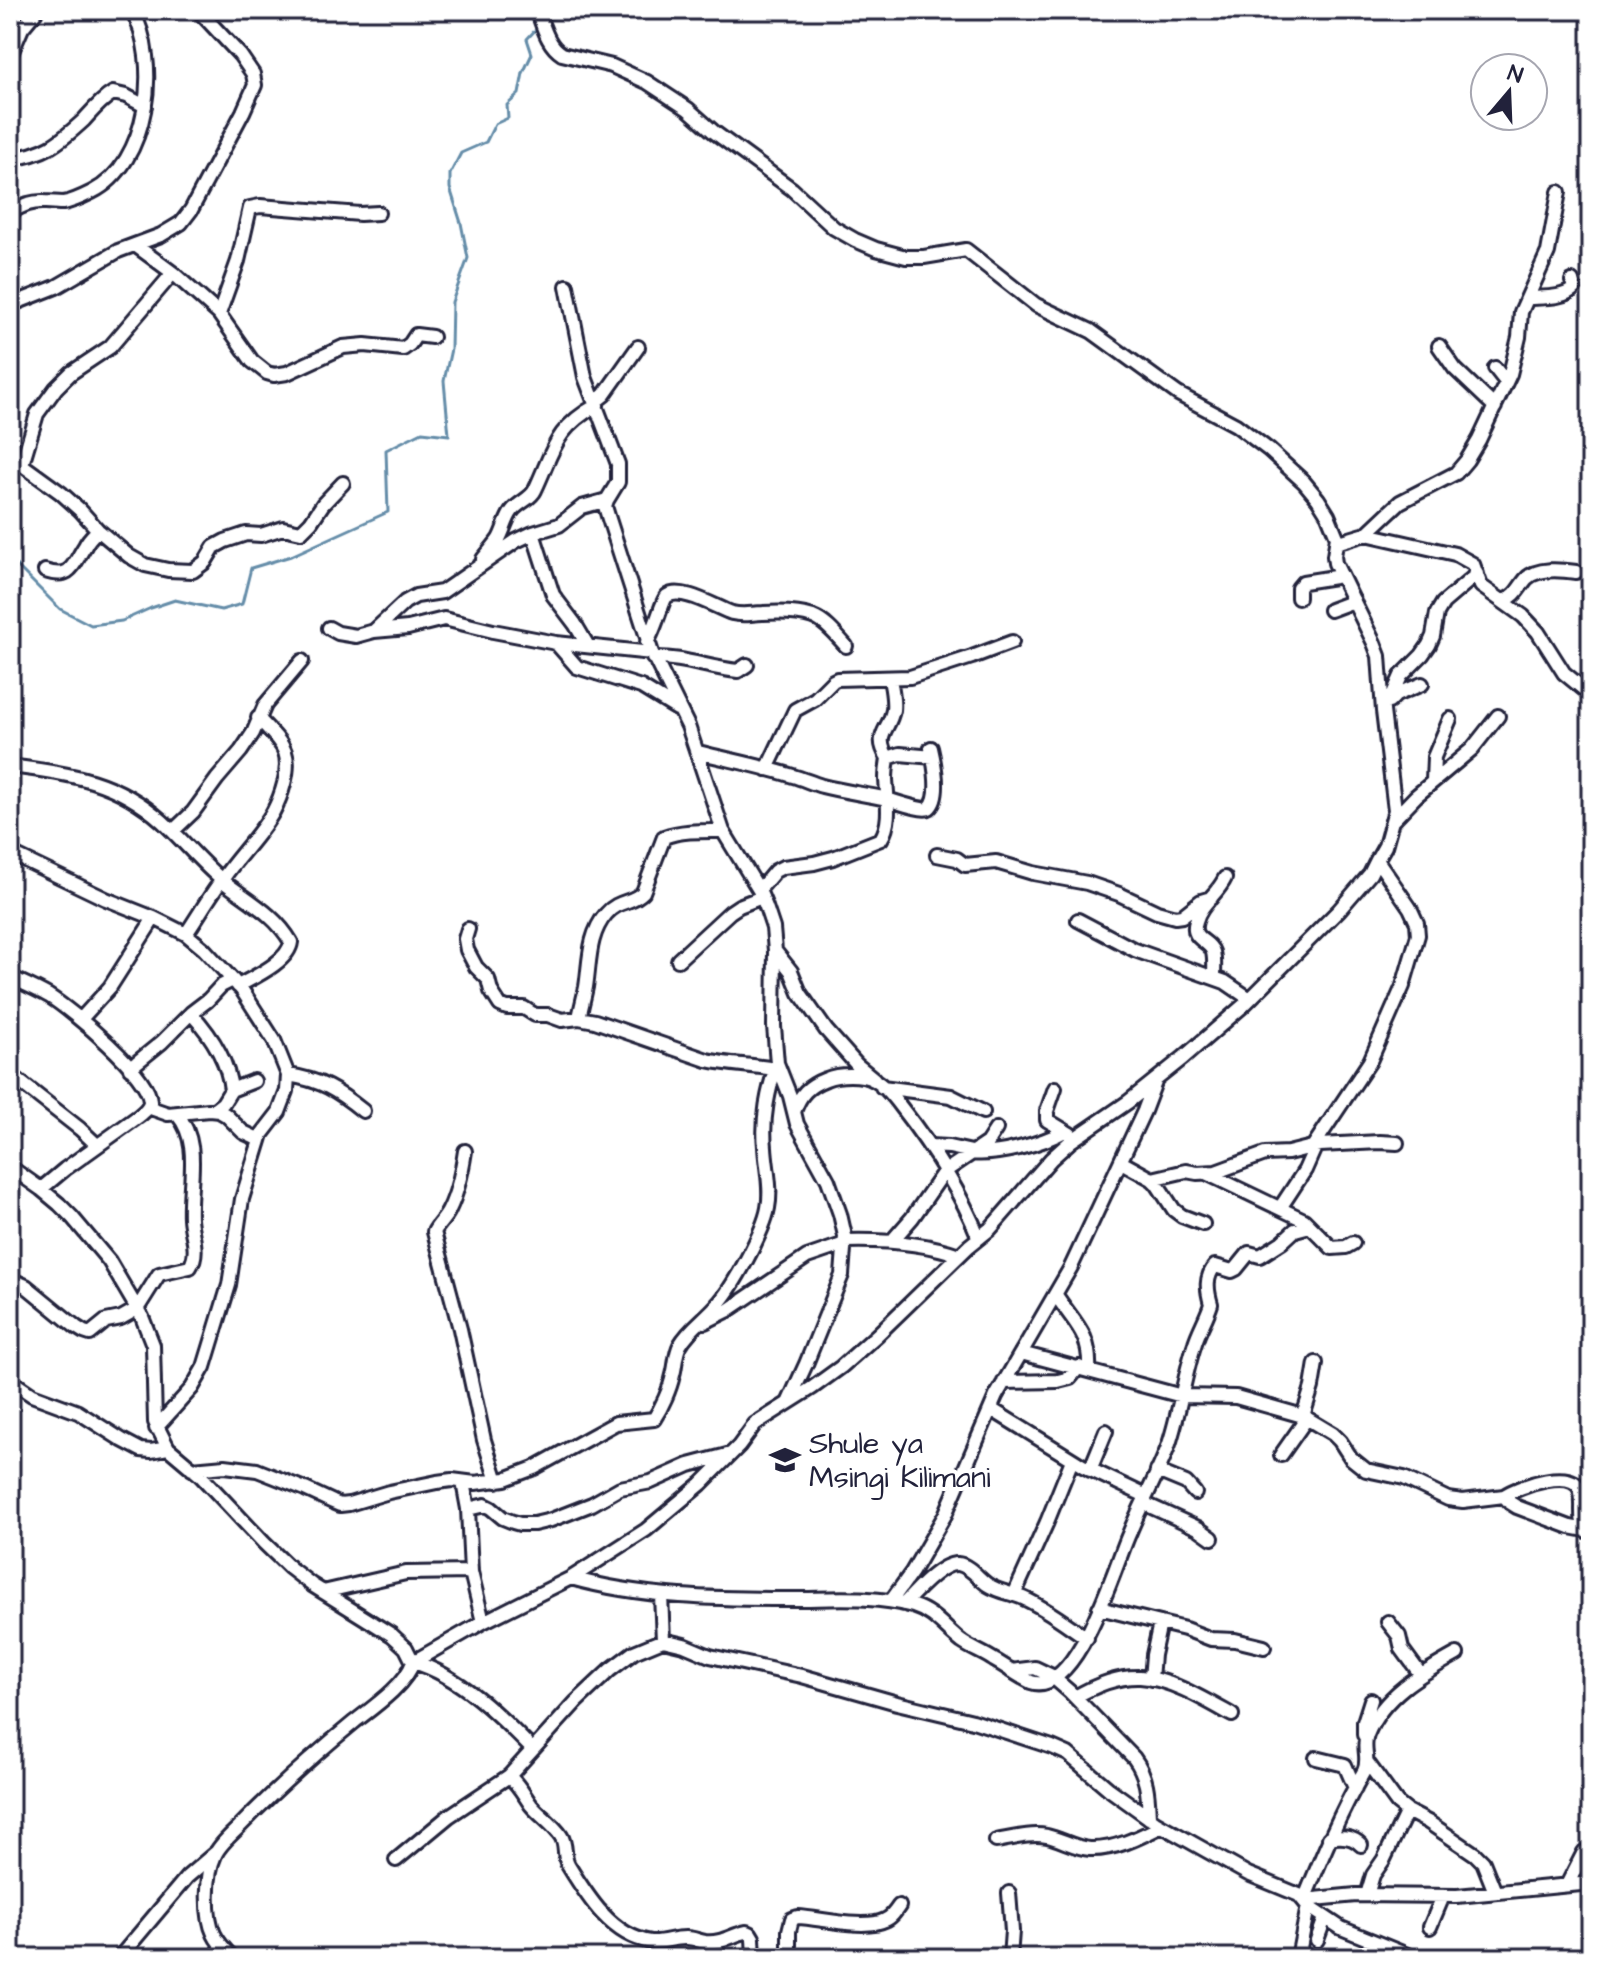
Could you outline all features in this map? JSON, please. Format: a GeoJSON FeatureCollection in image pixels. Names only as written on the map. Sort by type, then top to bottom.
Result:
{"type":"FeatureCollection","features":[{"type":"Feature","properties":{"kind":"street"},"geometry":{"type":"LineString","coordinates":[[10,56],[22,28],[37,10]]}},
{"type":"Feature","properties":{"kind":"street"},"geometry":{"type":"LineString","coordinates":[[10,212],[33,202],[65,203],[94,191],[118,171],[132,151],[145,106],[148,82],[140,28],[132,10]]}},
{"type":"Feature","properties":{"kind":"street"},"geometry":{"type":"LineString","coordinates":[[10,305],[56,287],[107,257],[161,235],[186,218],[255,85],[253,74],[240,55],[198,10]]}},
{"type":"Feature","properties":{"kind":"street"},"geometry":{"type":"LineString","coordinates":[[537,10],[555,50],[612,66],[647,82],[688,109],[792,189],[834,228],[876,249],[906,257],[966,250],[1036,305],[1091,331],[1178,394],[1236,425],[1269,450],[1318,499],[1335,529],[1335,563],[1379,656],[1395,810],[1385,846],[1370,874],[1339,910],[1250,999],[1128,1102],[1071,1134],[1003,1152],[971,1153],[930,1146]]}},
{"type":"Feature","properties":{"kind":"street"},"geometry":{"type":"LineString","coordinates":[[10,159],[46,151],[113,93],[145,106]]}},
{"type":"Feature","properties":{"kind":"street"},"geometry":{"type":"LineString","coordinates":[[1336,543],[1366,534],[1400,502],[1456,473],[1479,440],[1506,382],[1519,337],[1521,312],[1548,252],[1559,192]]}},
{"type":"Feature","properties":{"kind":"street"},"geometry":{"type":"LineString","coordinates":[[219,314],[238,261],[250,208],[378,213]]}},
{"type":"Feature","properties":{"kind":"street"},"geometry":{"type":"LineString","coordinates":[[135,245],[173,273],[219,314],[252,361],[260,369],[274,375],[287,373],[343,347],[365,345],[403,349],[416,335],[432,337]]}},
{"type":"Feature","properties":{"kind":"street"},"geometry":{"type":"LineString","coordinates":[[22,464],[37,414],[56,388],[71,373],[110,347],[173,273]]}},
{"type":"Feature","properties":{"kind":"street"},"geometry":{"type":"LineString","coordinates":[[1528,298],[1568,294],[1574,288],[1572,281]]}},
{"type":"Feature","properties":{"kind":"street"},"geometry":{"type":"LineString","coordinates":[[192,1469],[225,1466],[257,1470],[343,1505],[430,1483],[497,1481],[534,1468],[616,1423],[654,1419],[674,1374],[678,1349],[730,1288],[768,1209],[765,1115],[776,1066],[773,928],[760,893],[723,831],[698,752],[651,651],[605,506],[618,482],[619,470],[585,377],[567,286]]}},
{"type":"Feature","properties":{"kind":"street"},"geometry":{"type":"LineString","coordinates":[[1439,346],[1455,369],[1495,407]]}},
{"type":"Feature","properties":{"kind":"street"},"geometry":{"type":"LineString","coordinates":[[478,568],[500,538],[510,513],[534,494],[549,457],[569,424],[596,404],[638,347]]}},
{"type":"Feature","properties":{"kind":"street"},"geometry":{"type":"LineString","coordinates":[[1495,368],[1506,382]]}},
{"type":"Feature","properties":{"kind":"street"},"geometry":{"type":"LineString","coordinates":[[10,456],[80,510],[98,530],[138,562],[168,570],[193,571],[205,562],[214,547],[246,534],[261,535],[283,528],[301,532],[343,483]]}},
{"type":"Feature","properties":{"kind":"street"},"geometry":{"type":"LineString","coordinates":[[374,631],[405,602],[416,596],[442,592],[516,541],[559,525],[582,507],[607,500]]}},
{"type":"Feature","properties":{"kind":"street"},"geometry":{"type":"LineString","coordinates":[[45,571],[63,574],[75,566],[86,542],[98,530]]}},
{"type":"Feature","properties":{"kind":"street"},"geometry":{"type":"LineString","coordinates":[[533,533],[553,595],[588,646]]}},
{"type":"Feature","properties":{"kind":"street"},"geometry":{"type":"LineString","coordinates":[[1366,534],[1455,554],[1473,564],[1481,586],[1523,616],[1538,632],[1564,673],[1591,695]]}},
{"type":"Feature","properties":{"kind":"street"},"geometry":{"type":"LineString","coordinates":[[1504,601],[1518,593],[1532,574],[1576,572]]}},
{"type":"Feature","properties":{"kind":"street"},"geometry":{"type":"LineString","coordinates":[[1386,706],[1401,676],[1429,645],[1437,613],[1443,603],[1477,574]]}},
{"type":"Feature","properties":{"kind":"street"},"geometry":{"type":"LineString","coordinates":[[1298,598],[1298,588],[1303,582],[1341,576]]}},
{"type":"Feature","properties":{"kind":"street"},"geometry":{"type":"LineString","coordinates":[[651,651],[664,599],[677,594],[689,595],[743,615],[811,616],[820,620],[846,646]]}},
{"type":"Feature","properties":{"kind":"street"},"geometry":{"type":"LineString","coordinates":[[1330,610],[1354,601]]}},
{"type":"Feature","properties":{"kind":"street"},"geometry":{"type":"LineString","coordinates":[[329,628],[356,636],[444,619],[556,643],[651,651],[704,666],[738,671],[747,665]]}},
{"type":"Feature","properties":{"kind":"street"},"geometry":{"type":"LineString","coordinates":[[767,769],[795,710],[815,699],[833,681],[910,677],[1012,642]]}},
{"type":"Feature","properties":{"kind":"street"},"geometry":{"type":"LineString","coordinates":[[556,643],[577,667],[641,687],[680,711]]}},
{"type":"Feature","properties":{"kind":"street"},"geometry":{"type":"LineString","coordinates":[[173,831],[193,812],[241,751],[265,705],[302,661]]}},
{"type":"Feature","properties":{"kind":"street"},"geometry":{"type":"LineString","coordinates":[[678,960],[730,912],[760,893],[766,880],[783,867],[833,858],[881,839],[887,827],[888,758],[881,736],[893,711],[889,678]]}},
{"type":"Feature","properties":{"kind":"street"},"geometry":{"type":"LineString","coordinates":[[1386,706],[1396,695],[1422,684]]}},
{"type":"Feature","properties":{"kind":"street"},"geometry":{"type":"LineString","coordinates":[[1393,820],[1472,749],[1498,716]]}},
{"type":"Feature","properties":{"kind":"street"},"geometry":{"type":"LineString","coordinates":[[186,934],[222,879],[273,813],[285,778],[285,753],[258,718]]}},
{"type":"Feature","properties":{"kind":"street"},"geometry":{"type":"LineString","coordinates":[[1433,781],[1434,757],[1450,719]]}},
{"type":"Feature","properties":{"kind":"street"},"geometry":{"type":"LineString","coordinates":[[698,752],[920,809],[930,807],[936,785],[932,752],[888,758]]}},
{"type":"Feature","properties":{"kind":"street"},"geometry":{"type":"LineString","coordinates":[[10,766],[70,774],[100,783],[142,806],[173,831],[222,879],[278,923],[291,942],[291,947],[280,959],[236,983],[221,986],[130,1068]]}},
{"type":"Feature","properties":{"kind":"street"},"geometry":{"type":"LineString","coordinates":[[579,1018],[594,931],[614,906],[637,898],[643,892],[664,837],[687,832],[723,831]]}},
{"type":"Feature","properties":{"kind":"street"},"geometry":{"type":"LineString","coordinates":[[10,853],[186,934],[236,983],[274,1040],[288,1075],[287,1091],[260,1140],[240,1205],[229,1285],[204,1367],[192,1388],[156,1428]]}},
{"type":"Feature","properties":{"kind":"street"},"geometry":{"type":"LineString","coordinates":[[937,855],[957,859],[965,865],[996,862],[1057,879],[1087,883],[1166,915],[1182,916],[1201,901],[1211,898]]}},
{"type":"Feature","properties":{"kind":"street"},"geometry":{"type":"LineString","coordinates":[[1280,1208],[1305,1170],[1315,1145],[1370,1061],[1403,986],[1418,935],[1417,923],[1410,908],[1377,860]]}},
{"type":"Feature","properties":{"kind":"street"},"geometry":{"type":"LineString","coordinates":[[1214,978],[1213,952],[1199,939],[1194,929],[1199,912],[1219,891],[1225,878]]}},
{"type":"Feature","properties":{"kind":"street"},"geometry":{"type":"LineString","coordinates":[[81,1019],[110,987],[154,918]]}},
{"type":"Feature","properties":{"kind":"street"},"geometry":{"type":"LineString","coordinates":[[1078,920],[1135,950],[1225,982],[1250,999]]}},
{"type":"Feature","properties":{"kind":"street"},"geometry":{"type":"LineString","coordinates":[[468,929],[465,939],[467,950],[504,1007],[524,1008],[535,1015],[548,1015],[557,1020],[579,1018],[595,1021],[707,1060],[776,1066]]}},
{"type":"Feature","properties":{"kind":"street"},"geometry":{"type":"LineString","coordinates":[[775,951],[791,971],[800,993],[818,1020],[846,1053],[894,1099],[930,1146],[946,1170],[979,1238]]}},
{"type":"Feature","properties":{"kind":"street"},"geometry":{"type":"LineString","coordinates":[[10,977],[39,990],[81,1019],[130,1068],[148,1093],[150,1101],[139,1116],[41,1189]]}},
{"type":"Feature","properties":{"kind":"street"},"geometry":{"type":"LineString","coordinates":[[191,1013],[218,1049],[231,1090]]}},
{"type":"Feature","properties":{"kind":"street"},"geometry":{"type":"LineString","coordinates":[[776,1066],[802,1134],[828,1180],[840,1214],[845,1242],[842,1275],[789,1401]]}},
{"type":"Feature","properties":{"kind":"street"},"geometry":{"type":"LineString","coordinates":[[10,1074],[97,1145]]}},
{"type":"Feature","properties":{"kind":"street"},"geometry":{"type":"LineString","coordinates":[[288,1075],[328,1085],[363,1111]]}},
{"type":"Feature","properties":{"kind":"street"},"geometry":{"type":"LineString","coordinates":[[794,1112],[806,1089],[834,1076],[847,1075],[951,1096],[983,1112]]}},
{"type":"Feature","properties":{"kind":"street"},"geometry":{"type":"LineString","coordinates":[[891,1601],[945,1515],[1004,1382],[1056,1295],[1121,1162],[1156,1079]]}},
{"type":"Feature","properties":{"kind":"street"},"geometry":{"type":"LineString","coordinates":[[214,1110],[231,1090],[254,1081]]}},
{"type":"Feature","properties":{"kind":"street"},"geometry":{"type":"LineString","coordinates":[[1055,1088],[1047,1119],[1071,1134]]}},
{"type":"Feature","properties":{"kind":"street"},"geometry":{"type":"LineString","coordinates":[[148,1107],[162,1113],[177,1114],[214,1110],[226,1115],[243,1132],[260,1140]]}},
{"type":"Feature","properties":{"kind":"street"},"geometry":{"type":"LineString","coordinates":[[10,1279],[26,1286],[87,1333],[92,1333],[106,1321],[121,1318],[137,1309],[159,1274],[190,1267],[195,1242],[190,1216],[193,1158],[188,1130],[177,1114]]}},
{"type":"Feature","properties":{"kind":"street"},"geometry":{"type":"LineString","coordinates":[[891,1242],[946,1170],[987,1143],[996,1129]]}},
{"type":"Feature","properties":{"kind":"street"},"geometry":{"type":"LineString","coordinates":[[119,1958],[187,1877],[333,1739],[398,1684],[413,1662],[483,1622],[571,1578],[646,1530],[701,1484],[755,1424],[841,1367],[877,1335],[990,1229],[1071,1134]]}},
{"type":"Feature","properties":{"kind":"street"},"geometry":{"type":"LineString","coordinates":[[1152,1179],[1186,1171],[1206,1173],[1265,1154],[1288,1153],[1315,1145],[1397,1143]]}},
{"type":"Feature","properties":{"kind":"street"},"geometry":{"type":"LineString","coordinates":[[465,1151],[452,1205],[434,1232],[497,1481]]}},
{"type":"Feature","properties":{"kind":"street"},"geometry":{"type":"LineString","coordinates":[[1121,1162],[1152,1179],[1174,1210],[1203,1224]]}},
{"type":"Feature","properties":{"kind":"street"},"geometry":{"type":"LineString","coordinates":[[10,1167],[59,1204],[109,1261],[137,1309],[151,1336],[153,1413],[156,1428],[168,1448],[290,1568],[392,1635],[406,1648],[413,1662],[454,1679],[532,1749]]}},
{"type":"Feature","properties":{"kind":"street"},"geometry":{"type":"LineString","coordinates":[[1206,1173],[1304,1220],[1332,1248],[1353,1243]]}},
{"type":"Feature","properties":{"kind":"street"},"geometry":{"type":"LineString","coordinates":[[571,1578],[661,1595],[698,1598],[864,1598],[891,1601],[917,1607],[937,1618],[960,1640],[1011,1671],[1037,1684],[1044,1684],[1056,1678],[1087,1638],[1168,1445],[1194,1344],[1210,1309],[1207,1292],[1213,1267],[1232,1271],[1249,1253],[1260,1256],[1295,1230],[1310,1226]]}},
{"type":"Feature","properties":{"kind":"street"},"geometry":{"type":"LineString","coordinates":[[692,1329],[727,1311],[807,1257],[845,1242],[931,1246],[959,1255]]}},
{"type":"Feature","properties":{"kind":"street"},"geometry":{"type":"LineString","coordinates":[[1004,1382],[1058,1381],[1084,1369],[1088,1346],[1084,1334],[1056,1295]]}},
{"type":"Feature","properties":{"kind":"street"},"geometry":{"type":"LineString","coordinates":[[1021,1353],[1182,1396],[1236,1397],[1305,1417],[1333,1434],[1351,1458],[1366,1470],[1414,1482],[1448,1499],[1463,1501],[1504,1496],[1529,1484],[1572,1480],[1581,1493],[1580,1515],[1589,1531]]}},
{"type":"Feature","properties":{"kind":"street"},"geometry":{"type":"LineString","coordinates":[[1281,1455],[1305,1417],[1316,1363]]}},
{"type":"Feature","properties":{"kind":"street"},"geometry":{"type":"LineString","coordinates":[[10,1380],[32,1395],[78,1412],[141,1450],[168,1448]]}},
{"type":"Feature","properties":{"kind":"street"},"geometry":{"type":"LineString","coordinates":[[991,1409],[1072,1460],[1212,1538]]}},
{"type":"Feature","properties":{"kind":"street"},"geometry":{"type":"LineString","coordinates":[[1090,1470],[1106,1431]]}},
{"type":"Feature","properties":{"kind":"street"},"geometry":{"type":"LineString","coordinates":[[468,1509],[485,1505],[513,1522],[534,1524],[592,1504],[620,1488],[651,1482],[689,1465],[731,1454]]}},
{"type":"Feature","properties":{"kind":"street"},"geometry":{"type":"LineString","coordinates":[[1014,1595],[1072,1460]]}},
{"type":"Feature","properties":{"kind":"street"},"geometry":{"type":"LineString","coordinates":[[1157,1471],[1186,1483],[1195,1493]]}},
{"type":"Feature","properties":{"kind":"street"},"geometry":{"type":"LineString","coordinates":[[463,1482],[468,1509],[471,1572],[483,1622]]}},
{"type":"Feature","properties":{"kind":"street"},"geometry":{"type":"LineString","coordinates":[[1504,1496],[1517,1507],[1589,1531]]}},
{"type":"Feature","properties":{"kind":"street"},"geometry":{"type":"LineString","coordinates":[[904,1604],[932,1576],[957,1564],[987,1584],[1042,1608],[1087,1638]]}},
{"type":"Feature","properties":{"kind":"street"},"geometry":{"type":"LineString","coordinates":[[323,1592],[406,1573],[471,1572]]}},
{"type":"Feature","properties":{"kind":"street"},"geometry":{"type":"LineString","coordinates":[[661,1595],[663,1640]]}},
{"type":"Feature","properties":{"kind":"street"},"geometry":{"type":"LineString","coordinates":[[1099,1608],[1185,1629],[1211,1639],[1235,1640],[1264,1647]]}},
{"type":"Feature","properties":{"kind":"street"},"geometry":{"type":"LineString","coordinates":[[1388,1622],[1421,1675]]}},
{"type":"Feature","properties":{"kind":"street"},"geometry":{"type":"LineString","coordinates":[[1151,1679],[1160,1623]]}},
{"type":"Feature","properties":{"kind":"street"},"geometry":{"type":"LineString","coordinates":[[396,1860],[449,1816],[509,1776],[576,1702],[610,1670],[634,1652],[663,1640],[710,1656],[802,1676],[973,1721],[1052,1747],[1068,1754],[1109,1789],[1162,1826],[1248,1874],[1289,1890],[1341,1928],[1415,1958]]}},
{"type":"Feature","properties":{"kind":"street"},"geometry":{"type":"LineString","coordinates":[[1364,1740],[1389,1701],[1421,1675],[1457,1654]]}},
{"type":"Feature","properties":{"kind":"street"},"geometry":{"type":"LineString","coordinates":[[1075,1697],[1118,1680],[1143,1677],[1179,1688],[1232,1715]]}},
{"type":"Feature","properties":{"kind":"street"},"geometry":{"type":"LineString","coordinates":[[1056,1678],[1141,1768],[1148,1793],[1149,1818]]}},
{"type":"Feature","properties":{"kind":"street"},"geometry":{"type":"LineString","coordinates":[[1371,1700],[1364,1722],[1367,1762],[1397,1803],[1483,1862],[1495,1892]]}},
{"type":"Feature","properties":{"kind":"street"},"geometry":{"type":"LineString","coordinates":[[1316,1758],[1345,1765],[1355,1788]]}},
{"type":"Feature","properties":{"kind":"street"},"geometry":{"type":"LineString","coordinates":[[1298,1958],[1307,1917],[1306,1903],[1329,1838],[1367,1762]]}},
{"type":"Feature","properties":{"kind":"street"},"geometry":{"type":"LineString","coordinates":[[509,1776],[534,1809],[559,1834],[565,1844],[568,1864],[594,1905],[612,1923],[649,1942],[684,1937],[716,1942],[746,1932],[753,1938],[754,1958]]}},
{"type":"Feature","properties":{"kind":"street"},"geometry":{"type":"LineString","coordinates":[[1367,1895],[1373,1875],[1407,1811]]}},
{"type":"Feature","properties":{"kind":"street"},"geometry":{"type":"LineString","coordinates":[[996,1841],[1035,1835],[1048,1836],[1087,1849],[1102,1848],[1134,1840],[1162,1826]]}},
{"type":"Feature","properties":{"kind":"street"},"geometry":{"type":"LineString","coordinates":[[1329,1838],[1349,1838],[1361,1845]]}},
{"type":"Feature","properties":{"kind":"street"},"geometry":{"type":"LineString","coordinates":[[215,1853],[209,1884],[209,1919],[214,1935],[233,1958]]}},
{"type":"Feature","properties":{"kind":"street"},"geometry":{"type":"LineString","coordinates":[[1306,1903],[1367,1895],[1443,1896],[1590,1884],[1582,1857],[1567,1885]]}},
{"type":"Feature","properties":{"kind":"street"},"geometry":{"type":"LineString","coordinates":[[1009,1893],[1012,1931],[1010,1958]]}},
{"type":"Feature","properties":{"kind":"street"},"geometry":{"type":"LineString","coordinates":[[1430,1927],[1443,1896]]}},
{"type":"Feature","properties":{"kind":"street"},"geometry":{"type":"LineString","coordinates":[[789,1958],[792,1919],[874,1923],[885,1920],[899,1906]]}},
{"type":"Feature","properties":{"kind":"street"},"geometry":{"type":"LineString","coordinates":[[1317,1940],[1325,1918]]}},
{"type":"Feature","properties":{"kind":"street"},"geometry":{"type":"LineString","coordinates":[[1376,1958],[1380,1943]]}},
{"type":"Feature","properties":{"kind":"waterway"},"geometry":{"type":"LineString","coordinates":[[546,20],[571,10]]}},
{"type":"Feature","properties":{"kind":"waterway"},"geometry":{"type":"LineString","coordinates":[[10,559],[60,609],[91,625],[122,621],[175,600],[221,610],[242,604],[251,568],[291,556],[388,512],[386,450],[422,432],[449,435],[444,381],[451,349],[452,302],[468,258],[450,188],[450,174],[461,153],[486,142],[495,124],[508,118],[507,105],[519,94],[523,73],[532,54],[527,39],[540,25]]}},
{"type":"Feature","properties":{"kind":"place","name":"Shule ya Msingi Kilimani"},"geometry":{"type":"Point","coordinates":[785,1460]}}]}
